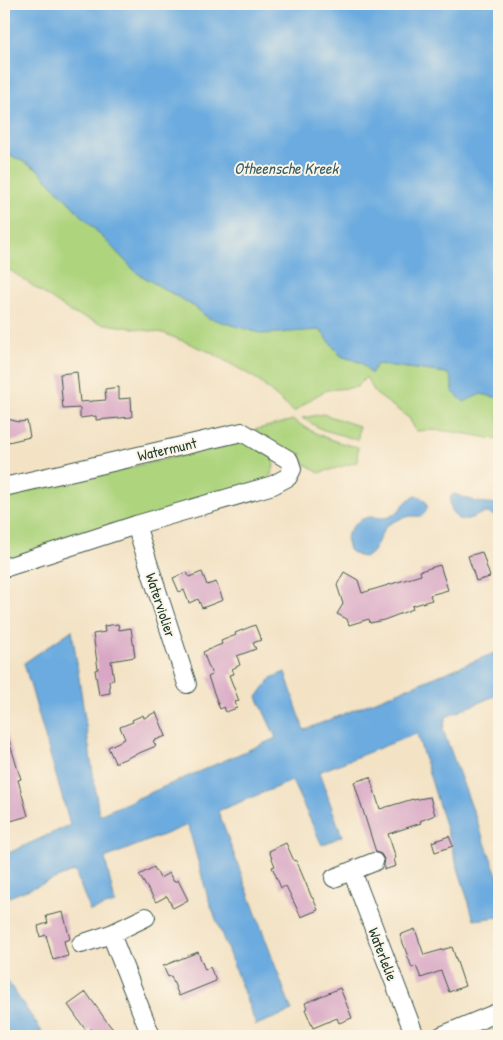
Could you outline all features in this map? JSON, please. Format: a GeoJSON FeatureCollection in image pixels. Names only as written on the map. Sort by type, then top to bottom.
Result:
{"type":"FeatureCollection","features":[{"type":"Feature","properties":{"kind":"street","name":"Watermunt"},"geometry":{"type":"LineString","coordinates":[[4,487],[242,432],[289,460],[292,469],[288,477],[273,485],[136,525]]}},
{"type":"Feature","properties":{"kind":"street"},"geometry":{"type":"LineString","coordinates":[[4,568],[136,525]]}},
{"type":"Feature","properties":{"kind":"street","name":"Waterviolier"},"geometry":{"type":"LineString","coordinates":[[136,525],[187,684]]}},
{"type":"Feature","properties":{"kind":"street"},"geometry":{"type":"LineString","coordinates":[[334,878],[374,862]]}},
{"type":"Feature","properties":{"kind":"street","name":"Waterlelie"},"geometry":{"type":"LineString","coordinates":[[352,871],[415,1036]]}},
{"type":"Feature","properties":{"kind":"street"},"geometry":{"type":"LineString","coordinates":[[82,944],[111,934],[146,917]]}},
{"type":"Feature","properties":{"kind":"street"},"geometry":{"type":"LineString","coordinates":[[111,934],[150,1036]]}},
{"type":"Feature","properties":{"kind":"street"},"geometry":{"type":"LineString","coordinates":[[441,1036],[499,1012]]}},
{"type":"Feature","properties":{"kind":"green space"},"geometry":{"type":"Polygon","coordinates":[[[4,152],[37,169],[137,273],[195,307],[208,318],[320,330],[341,356],[362,363],[371,374],[377,364],[447,373],[451,378],[453,392],[481,394],[499,398],[499,440],[447,431],[416,431],[409,418],[376,394],[366,377],[357,387],[327,390],[294,412],[255,378],[210,352],[163,333],[100,323],[72,313],[4,266],[4,152]]]}},
{"type":"Feature","properties":{"kind":"green space"},"geometry":{"type":"Polygon","coordinates":[[[323,414],[359,426],[358,440],[321,429],[302,418],[323,414]]]}},
{"type":"Feature","properties":{"kind":"green space"},"geometry":{"type":"Polygon","coordinates":[[[293,420],[324,437],[358,447],[357,462],[319,473],[254,430],[293,420]]]}},
{"type":"Feature","properties":{"kind":"green space"},"geometry":{"type":"Polygon","coordinates":[[[245,441],[273,458],[274,467],[268,481],[4,561],[4,496],[245,441]]]}},
{"type":"Feature","properties":{"kind":"green space"},"geometry":{"type":"Polygon","coordinates":[[[499,1018],[499,1033],[491,1036],[454,1036],[499,1018]]]}},
{"type":"Feature","properties":{"kind":"water","name":"Otheensche Kreek"},"geometry":{"type":"Polygon","coordinates":[[[4,4],[499,4],[499,398],[481,394],[464,402],[453,392],[451,378],[447,373],[377,364],[371,374],[362,363],[341,356],[320,330],[263,334],[208,318],[195,307],[137,273],[37,169],[4,152],[4,4]]]}},
{"type":"Feature","properties":{"kind":"water"},"geometry":{"type":"Polygon","coordinates":[[[454,494],[477,502],[499,504],[499,520],[497,516],[485,513],[463,520],[459,519],[456,517],[450,504],[451,496],[454,494]]]}},
{"type":"Feature","properties":{"kind":"water"},"geometry":{"type":"Polygon","coordinates":[[[417,496],[424,499],[427,504],[427,510],[423,515],[411,516],[389,524],[385,528],[375,549],[365,557],[358,556],[349,550],[346,538],[350,530],[359,521],[367,517],[390,517],[407,501],[417,496]]]}},
{"type":"Feature","properties":{"kind":"water"},"geometry":{"type":"Polygon","coordinates":[[[72,630],[99,815],[276,738],[257,697],[271,678],[285,672],[304,730],[499,651],[499,694],[446,717],[443,730],[499,880],[499,917],[474,920],[417,734],[319,772],[342,836],[322,845],[292,781],[218,811],[292,1011],[256,1025],[208,898],[188,825],[105,858],[115,903],[90,911],[75,871],[4,899],[4,855],[70,825],[24,663],[72,630]]]}},
{"type":"Feature","properties":{"kind":"water"},"geometry":{"type":"Polygon","coordinates":[[[4,976],[45,1036],[4,1036],[4,976]]]}},
{"type":"Feature","properties":{"kind":"building"},"geometry":{"type":"Polygon","coordinates":[[[77,372],[80,402],[106,400],[105,389],[119,387],[119,399],[131,398],[132,417],[96,420],[96,416],[80,418],[80,408],[63,409],[60,374],[77,372]]]}},
{"type":"Feature","properties":{"kind":"building"},"geometry":{"type":"Polygon","coordinates":[[[4,418],[19,422],[27,421],[30,437],[4,443],[4,418]]]}},
{"type":"Feature","properties":{"kind":"building"},"geometry":{"type":"Polygon","coordinates":[[[482,552],[490,577],[476,581],[468,556],[482,552]]]}},
{"type":"Feature","properties":{"kind":"building"},"geometry":{"type":"Polygon","coordinates":[[[440,565],[448,590],[430,595],[432,600],[412,606],[413,609],[384,620],[370,623],[369,619],[349,625],[347,619],[337,614],[343,604],[337,585],[344,572],[358,580],[362,593],[421,575],[420,571],[440,565]]]}},
{"type":"Feature","properties":{"kind":"building"},"geometry":{"type":"Polygon","coordinates":[[[187,572],[189,577],[202,572],[207,585],[216,582],[223,600],[202,608],[198,599],[189,603],[184,590],[179,592],[173,578],[187,572]]]}},
{"type":"Feature","properties":{"kind":"building"},"geometry":{"type":"Polygon","coordinates":[[[118,624],[119,630],[131,628],[135,657],[111,661],[114,680],[109,681],[110,693],[99,695],[95,670],[98,669],[93,634],[105,632],[104,626],[118,624]]]}},
{"type":"Feature","properties":{"kind":"building"},"geometry":{"type":"Polygon","coordinates":[[[255,625],[261,640],[253,643],[256,649],[237,656],[240,665],[232,669],[234,674],[229,675],[239,701],[235,702],[237,708],[226,712],[224,707],[220,709],[208,677],[212,675],[203,652],[222,644],[221,641],[236,635],[235,633],[255,625]]]}},
{"type":"Feature","properties":{"kind":"building"},"geometry":{"type":"Polygon","coordinates":[[[156,712],[166,736],[153,741],[156,746],[115,763],[108,747],[125,739],[120,727],[133,722],[132,720],[143,715],[144,718],[156,712]]]}},
{"type":"Feature","properties":{"kind":"building"},"geometry":{"type":"Polygon","coordinates":[[[4,734],[7,734],[21,779],[18,780],[28,816],[4,823],[4,734]]]}},
{"type":"Feature","properties":{"kind":"building"},"geometry":{"type":"Polygon","coordinates":[[[370,777],[380,809],[413,799],[430,797],[435,815],[420,821],[421,823],[388,834],[396,858],[394,859],[396,866],[384,870],[384,859],[381,854],[376,852],[354,782],[370,777]]]}},
{"type":"Feature","properties":{"kind":"building"},"geometry":{"type":"Polygon","coordinates":[[[449,836],[453,846],[435,852],[432,842],[449,836]]]}},
{"type":"Feature","properties":{"kind":"building"},"geometry":{"type":"Polygon","coordinates":[[[286,843],[294,861],[296,860],[318,910],[301,917],[286,886],[281,888],[272,867],[275,866],[269,851],[286,843]]]}},
{"type":"Feature","properties":{"kind":"building"},"geometry":{"type":"Polygon","coordinates":[[[154,867],[160,878],[169,873],[174,882],[178,880],[188,900],[173,908],[167,896],[156,902],[139,875],[154,867]]]}},
{"type":"Feature","properties":{"kind":"building"},"geometry":{"type":"Polygon","coordinates":[[[63,912],[70,939],[64,941],[68,956],[53,960],[46,935],[40,937],[38,926],[48,923],[46,916],[63,912]]]}},
{"type":"Feature","properties":{"kind":"building"},"geometry":{"type":"Polygon","coordinates":[[[415,929],[424,955],[452,947],[465,986],[449,992],[441,971],[421,978],[416,966],[412,968],[400,935],[415,929]]]}},
{"type":"Feature","properties":{"kind":"building"},"geometry":{"type":"Polygon","coordinates":[[[198,952],[205,970],[210,967],[216,981],[179,996],[171,976],[168,977],[163,966],[198,952]]]}},
{"type":"Feature","properties":{"kind":"building"},"geometry":{"type":"Polygon","coordinates":[[[340,988],[352,1018],[339,1023],[337,1018],[313,1028],[305,1009],[307,1008],[305,1003],[340,988]]]}},
{"type":"Feature","properties":{"kind":"building"},"geometry":{"type":"Polygon","coordinates":[[[86,992],[118,1036],[96,1036],[91,1029],[87,1032],[68,1005],[86,992]]]}}]}
